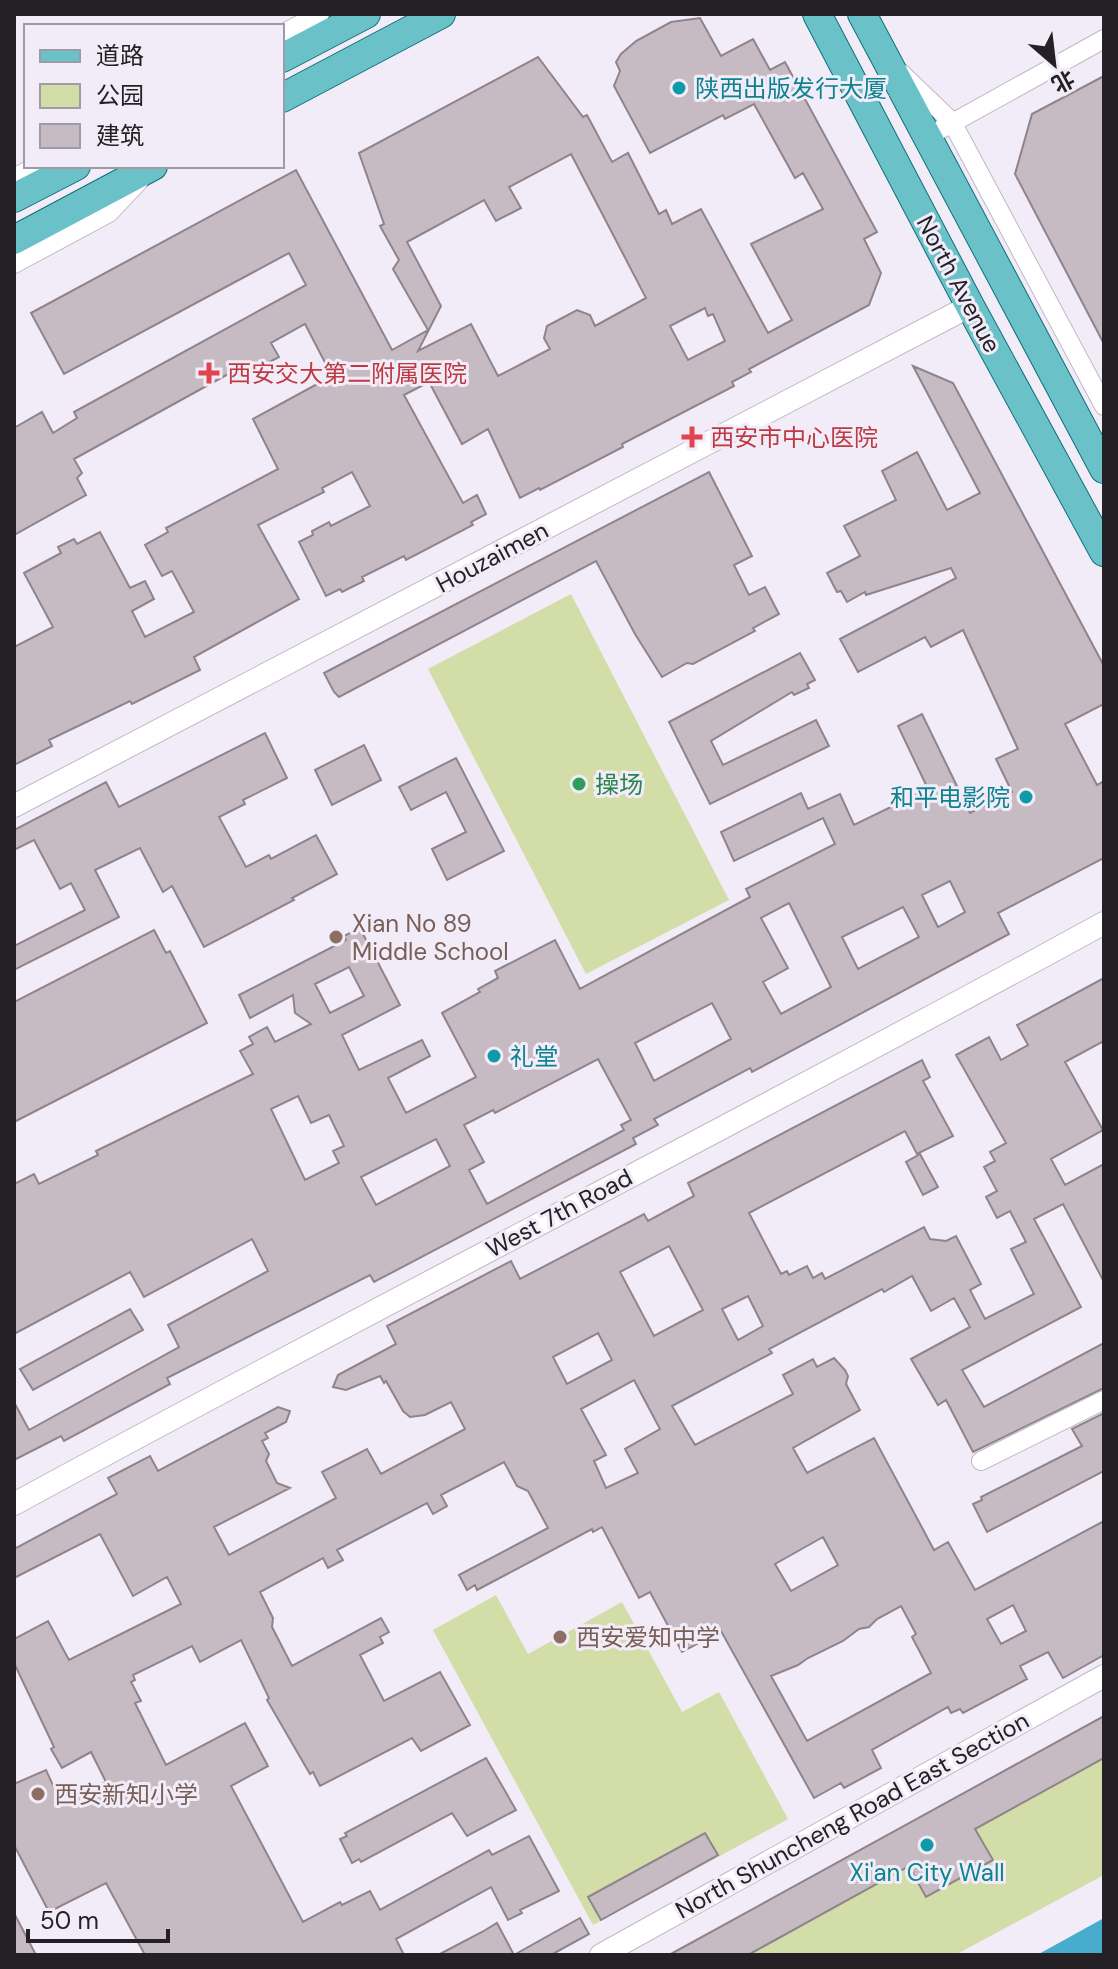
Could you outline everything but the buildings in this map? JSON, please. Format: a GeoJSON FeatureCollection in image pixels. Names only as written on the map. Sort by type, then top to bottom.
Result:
{"type":"FeatureCollection","features":[{"type":"Feature","properties":{"kind":"main road"},"geometry":{"type":"LineString","coordinates":[[284,57],[366,14]]}},
{"type":"Feature","properties":{"kind":"main road"},"geometry":{"type":"LineString","coordinates":[[284,97],[441,14]]}},
{"type":"Feature","properties":{"kind":"main road","name":"North Avenue"},"geometry":{"type":"LineString","coordinates":[[817,14],[970,306],[1104,552]]}},
{"type":"Feature","properties":{"kind":"main road","name":"North Avenue"},"geometry":{"type":"LineString","coordinates":[[862,14],[1104,468]]}},
{"type":"Feature","properties":{"kind":"main road"},"geometry":{"type":"LineString","coordinates":[[14,198],[72,168]]}},
{"type":"Feature","properties":{"kind":"main road"},"geometry":{"type":"LineString","coordinates":[[14,240],[150,168]]}},
{"type":"Feature","properties":{"kind":"street"},"geometry":{"type":"LineString","coordinates":[[284,33],[320,14]]}},
{"type":"Feature","properties":{"kind":"street"},"geometry":{"type":"LineString","coordinates":[[927,137],[1104,39]]}},
{"type":"Feature","properties":{"kind":"street"},"geometry":{"type":"LineString","coordinates":[[886,59],[952,122],[1104,406]]}},
{"type":"Feature","properties":{"kind":"street"},"geometry":{"type":"LineString","coordinates":[[14,178],[32,168]]}},
{"type":"Feature","properties":{"kind":"street"},"geometry":{"type":"LineString","coordinates":[[14,264],[109,213],[151,168]]}},
{"type":"Feature","properties":{"kind":"street","name":"Houzaimen"},"geometry":{"type":"LineString","coordinates":[[14,806],[970,306]]}},
{"type":"Feature","properties":{"kind":"street","name":"West 7th Road"},"geometry":{"type":"LineString","coordinates":[[14,1504],[279,1359],[892,1039],[1104,923]]}},
{"type":"Feature","properties":{"kind":"street"},"geometry":{"type":"LineString","coordinates":[[981,1461],[1104,1400]]}},
{"type":"Feature","properties":{"kind":"street","name":"North Shuncheng Road East Section"},"geometry":{"type":"LineString","coordinates":[[601,1955],[1104,1676]]}},
{"type":"Feature","properties":{"kind":"green space","name":"操场"},"geometry":{"type":"Polygon","coordinates":[[[571,594],[729,900],[586,974],[428,669],[571,594]]]}},
{"type":"Feature","properties":{"kind":"green space"},"geometry":{"type":"Polygon","coordinates":[[[496,1595],[528,1654],[622,1602],[682,1712],[719,1692],[788,1819],[593,1925],[433,1630],[496,1595]]]}},
{"type":"Feature","properties":{"kind":"green space"},"geometry":{"type":"Polygon","coordinates":[[[1104,1758],[1104,1875],[955,1955],[748,1955],[909,1866],[926,1897],[992,1860],[975,1829],[1104,1758]]]}},
{"type":"Feature","properties":{"kind":"water"},"geometry":{"type":"Polygon","coordinates":[[[1104,1918],[1104,1955],[1037,1955],[1104,1918]]]}},
{"type":"Feature","properties":{"kind":"place","name":"陕西出版发行大厦"},"geometry":{"type":"Point","coordinates":[679,88]}},
{"type":"Feature","properties":{"kind":"place","name":"西安交大第二附属医院"},"geometry":{"type":"Point","coordinates":[209,373]}},
{"type":"Feature","properties":{"kind":"place","name":"西安市中心医院"},"geometry":{"type":"Point","coordinates":[692,437]}},
{"type":"Feature","properties":{"kind":"place","name":"操场"},"geometry":{"type":"Point","coordinates":[579,784]}},
{"type":"Feature","properties":{"kind":"place","name":"和平电影院"},"geometry":{"type":"Point","coordinates":[1026,797]}},
{"type":"Feature","properties":{"kind":"place","name":"Xian No 89 Middle School"},"geometry":{"type":"Point","coordinates":[336,937]}},
{"type":"Feature","properties":{"kind":"place","name":"礼堂"},"geometry":{"type":"Point","coordinates":[494,1056]}},
{"type":"Feature","properties":{"kind":"place","name":"西安爱知中学"},"geometry":{"type":"Point","coordinates":[560,1637]}},
{"type":"Feature","properties":{"kind":"place","name":"西安新知小学"},"geometry":{"type":"Point","coordinates":[38,1794]}},
{"type":"Feature","properties":{"kind":"place","name":"Xi'an City Wall"},"geometry":{"type":"Point","coordinates":[927,1845]}}]}
